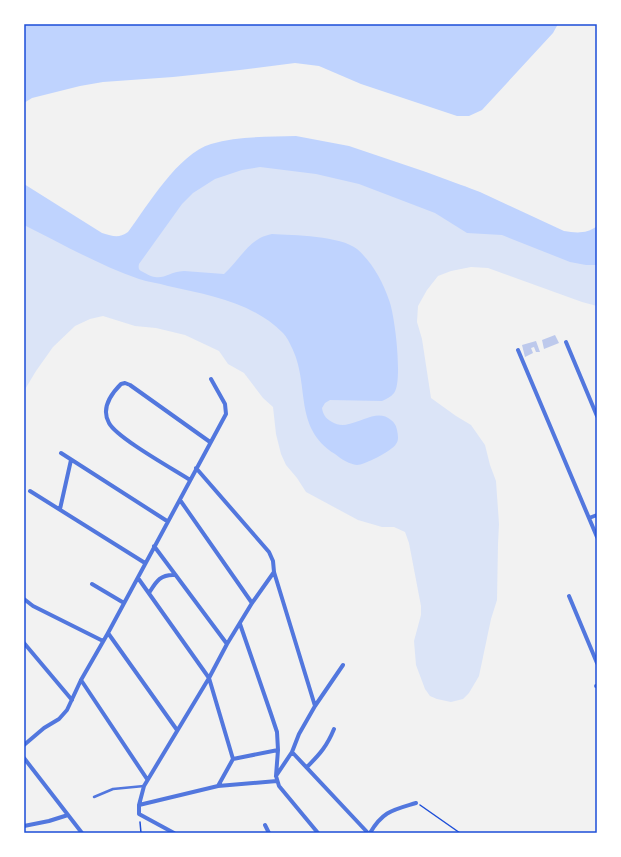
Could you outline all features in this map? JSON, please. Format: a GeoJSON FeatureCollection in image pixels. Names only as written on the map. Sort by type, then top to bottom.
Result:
{"type":"FeatureCollection","features":[{"type":"Feature","properties":{"kind":"street"},"geometry":{"type":"LineString","coordinates":[[566,342],[597,416]]}},
{"type":"Feature","properties":{"kind":"street"},"geometry":{"type":"LineString","coordinates":[[518,350],[597,537]]}},
{"type":"Feature","properties":{"kind":"street"},"geometry":{"type":"LineString","coordinates":[[24,745],[44,728],[64,715],[81,680],[138,578],[167,521],[180,500],[226,414],[225,404],[211,379]]}},
{"type":"Feature","properties":{"kind":"street"},"geometry":{"type":"LineString","coordinates":[[190,480],[118,433],[108,422],[106,408],[108,401],[121,384],[125,383],[130,385],[210,442]]}},
{"type":"Feature","properties":{"kind":"street"},"geometry":{"type":"LineString","coordinates":[[61,453],[167,521]]}},
{"type":"Feature","properties":{"kind":"street"},"geometry":{"type":"LineString","coordinates":[[60,509],[72,460]]}},
{"type":"Feature","properties":{"kind":"street"},"geometry":{"type":"LineString","coordinates":[[196,468],[269,552],[273,561],[274,572],[315,706]]}},
{"type":"Feature","properties":{"kind":"street"},"geometry":{"type":"LineString","coordinates":[[30,490],[145,563]]}},
{"type":"Feature","properties":{"kind":"street"},"geometry":{"type":"LineString","coordinates":[[180,500],[252,603]]}},
{"type":"Feature","properties":{"kind":"street"},"geometry":{"type":"LineString","coordinates":[[589,518],[597,515]]}},
{"type":"Feature","properties":{"kind":"street"},"geometry":{"type":"LineString","coordinates":[[154,546],[227,644]]}},
{"type":"Feature","properties":{"kind":"street"},"geometry":{"type":"LineString","coordinates":[[174,833],[139,814],[139,805],[144,786],[209,678],[227,644],[252,603],[274,572]]}},
{"type":"Feature","properties":{"kind":"street"},"geometry":{"type":"LineString","coordinates":[[148,593],[157,581],[163,577],[168,574],[175,575]]}},
{"type":"Feature","properties":{"kind":"street"},"geometry":{"type":"LineString","coordinates":[[138,578],[209,678],[233,759],[218,786]]}},
{"type":"Feature","properties":{"kind":"street"},"geometry":{"type":"LineString","coordinates":[[92,584],[124,603]]}},
{"type":"Feature","properties":{"kind":"street"},"geometry":{"type":"LineString","coordinates":[[569,596],[597,662]]}},
{"type":"Feature","properties":{"kind":"street"},"geometry":{"type":"LineString","coordinates":[[24,599],[33,606],[103,641]]}},
{"type":"Feature","properties":{"kind":"street"},"geometry":{"type":"LineString","coordinates":[[240,624],[277,732],[278,750],[276,781],[318,833]]}},
{"type":"Feature","properties":{"kind":"street"},"geometry":{"type":"LineString","coordinates":[[108,633],[177,730]]}},
{"type":"Feature","properties":{"kind":"street"},"geometry":{"type":"LineString","coordinates":[[24,643],[72,700]]}},
{"type":"Feature","properties":{"kind":"street"},"geometry":{"type":"LineString","coordinates":[[276,776],[292,752],[299,734],[315,706],[343,665]]}},
{"type":"Feature","properties":{"kind":"street"},"geometry":{"type":"LineString","coordinates":[[81,680],[147,779]]}},
{"type":"Feature","properties":{"kind":"street"},"geometry":{"type":"LineString","coordinates":[[307,767],[321,753],[334,729]]}},
{"type":"Feature","properties":{"kind":"street"},"geometry":{"type":"LineString","coordinates":[[233,759],[278,750]]}},
{"type":"Feature","properties":{"kind":"street"},"geometry":{"type":"LineString","coordinates":[[292,752],[369,833],[384,815],[392,810],[416,803]]}},
{"type":"Feature","properties":{"kind":"street"},"geometry":{"type":"LineString","coordinates":[[24,758],[82,833]]}},
{"type":"Feature","properties":{"kind":"street"},"geometry":{"type":"LineString","coordinates":[[139,805],[218,786],[276,781]]}},
{"type":"Feature","properties":{"kind":"street"},"geometry":{"type":"LineString","coordinates":[[24,826],[49,821],[68,815]]}},
{"type":"Feature","properties":{"kind":"street"},"geometry":{"type":"LineString","coordinates":[[265,825],[269,833]]}},
{"type":"Feature","properties":{"kind":"lane"},"geometry":{"type":"LineString","coordinates":[[94,797],[113,789],[144,786]]}},
{"type":"Feature","properties":{"kind":"path"},"geometry":{"type":"LineString","coordinates":[[416,803],[460,833]]}},
{"type":"Feature","properties":{"kind":"path"},"geometry":{"type":"LineString","coordinates":[[139,814],[141,833]]}},
{"type":"Feature","properties":{"kind":"shaded area"},"geometry":{"type":"Polygon","coordinates":[[[215,148],[362,165],[465,186],[577,244],[597,235],[597,306],[488,268],[471,267],[451,271],[438,276],[427,290],[418,306],[417,322],[422,339],[431,398],[471,425],[485,445],[496,481],[499,524],[497,600],[491,619],[479,676],[469,693],[463,699],[451,702],[430,696],[425,689],[416,665],[414,641],[421,615],[421,606],[409,543],[405,532],[394,527],[382,527],[358,520],[306,492],[286,465],[281,454],[276,434],[273,407],[263,398],[244,373],[228,364],[219,351],[185,335],[156,328],[135,326],[103,316],[90,319],[75,326],[53,347],[24,391],[24,200],[127,245],[215,148]]]}},
{"type":"Feature","properties":{"kind":"water"},"geometry":{"type":"Polygon","coordinates":[[[24,24],[558,24],[553,33],[482,110],[469,116],[457,116],[361,84],[319,66],[295,63],[173,77],[103,82],[32,98],[24,103],[24,24]]]}},
{"type":"Feature","properties":{"kind":"water"},"geometry":{"type":"Polygon","coordinates":[[[296,136],[349,146],[426,172],[480,192],[564,231],[581,232],[593,229],[597,226],[597,265],[586,265],[570,262],[502,235],[467,233],[435,213],[359,184],[316,174],[260,167],[242,170],[215,179],[193,193],[182,204],[139,264],[140,270],[155,277],[184,271],[224,274],[255,241],[272,234],[316,237],[340,241],[357,249],[372,266],[384,286],[394,319],[398,363],[397,386],[393,394],[382,401],[330,400],[325,403],[322,408],[326,417],[332,422],[342,425],[347,425],[376,416],[386,417],[395,424],[398,436],[398,441],[396,444],[384,454],[357,465],[351,464],[340,458],[322,443],[313,431],[307,418],[297,360],[286,336],[271,322],[244,307],[229,301],[142,280],[124,273],[81,254],[24,225],[24,184],[102,233],[121,236],[128,232],[154,195],[176,169],[187,158],[199,150],[221,141],[253,137],[296,136]]]}},
{"type":"Feature","properties":{"kind":"building"},"geometry":{"type":"Polygon","coordinates":[[[555,335],[559,343],[544,349],[542,340],[555,335]]]}},
{"type":"Feature","properties":{"kind":"building"},"geometry":{"type":"Polygon","coordinates":[[[536,341],[540,352],[536,352],[534,347],[531,348],[533,353],[525,357],[522,345],[536,341]]]}}]}
